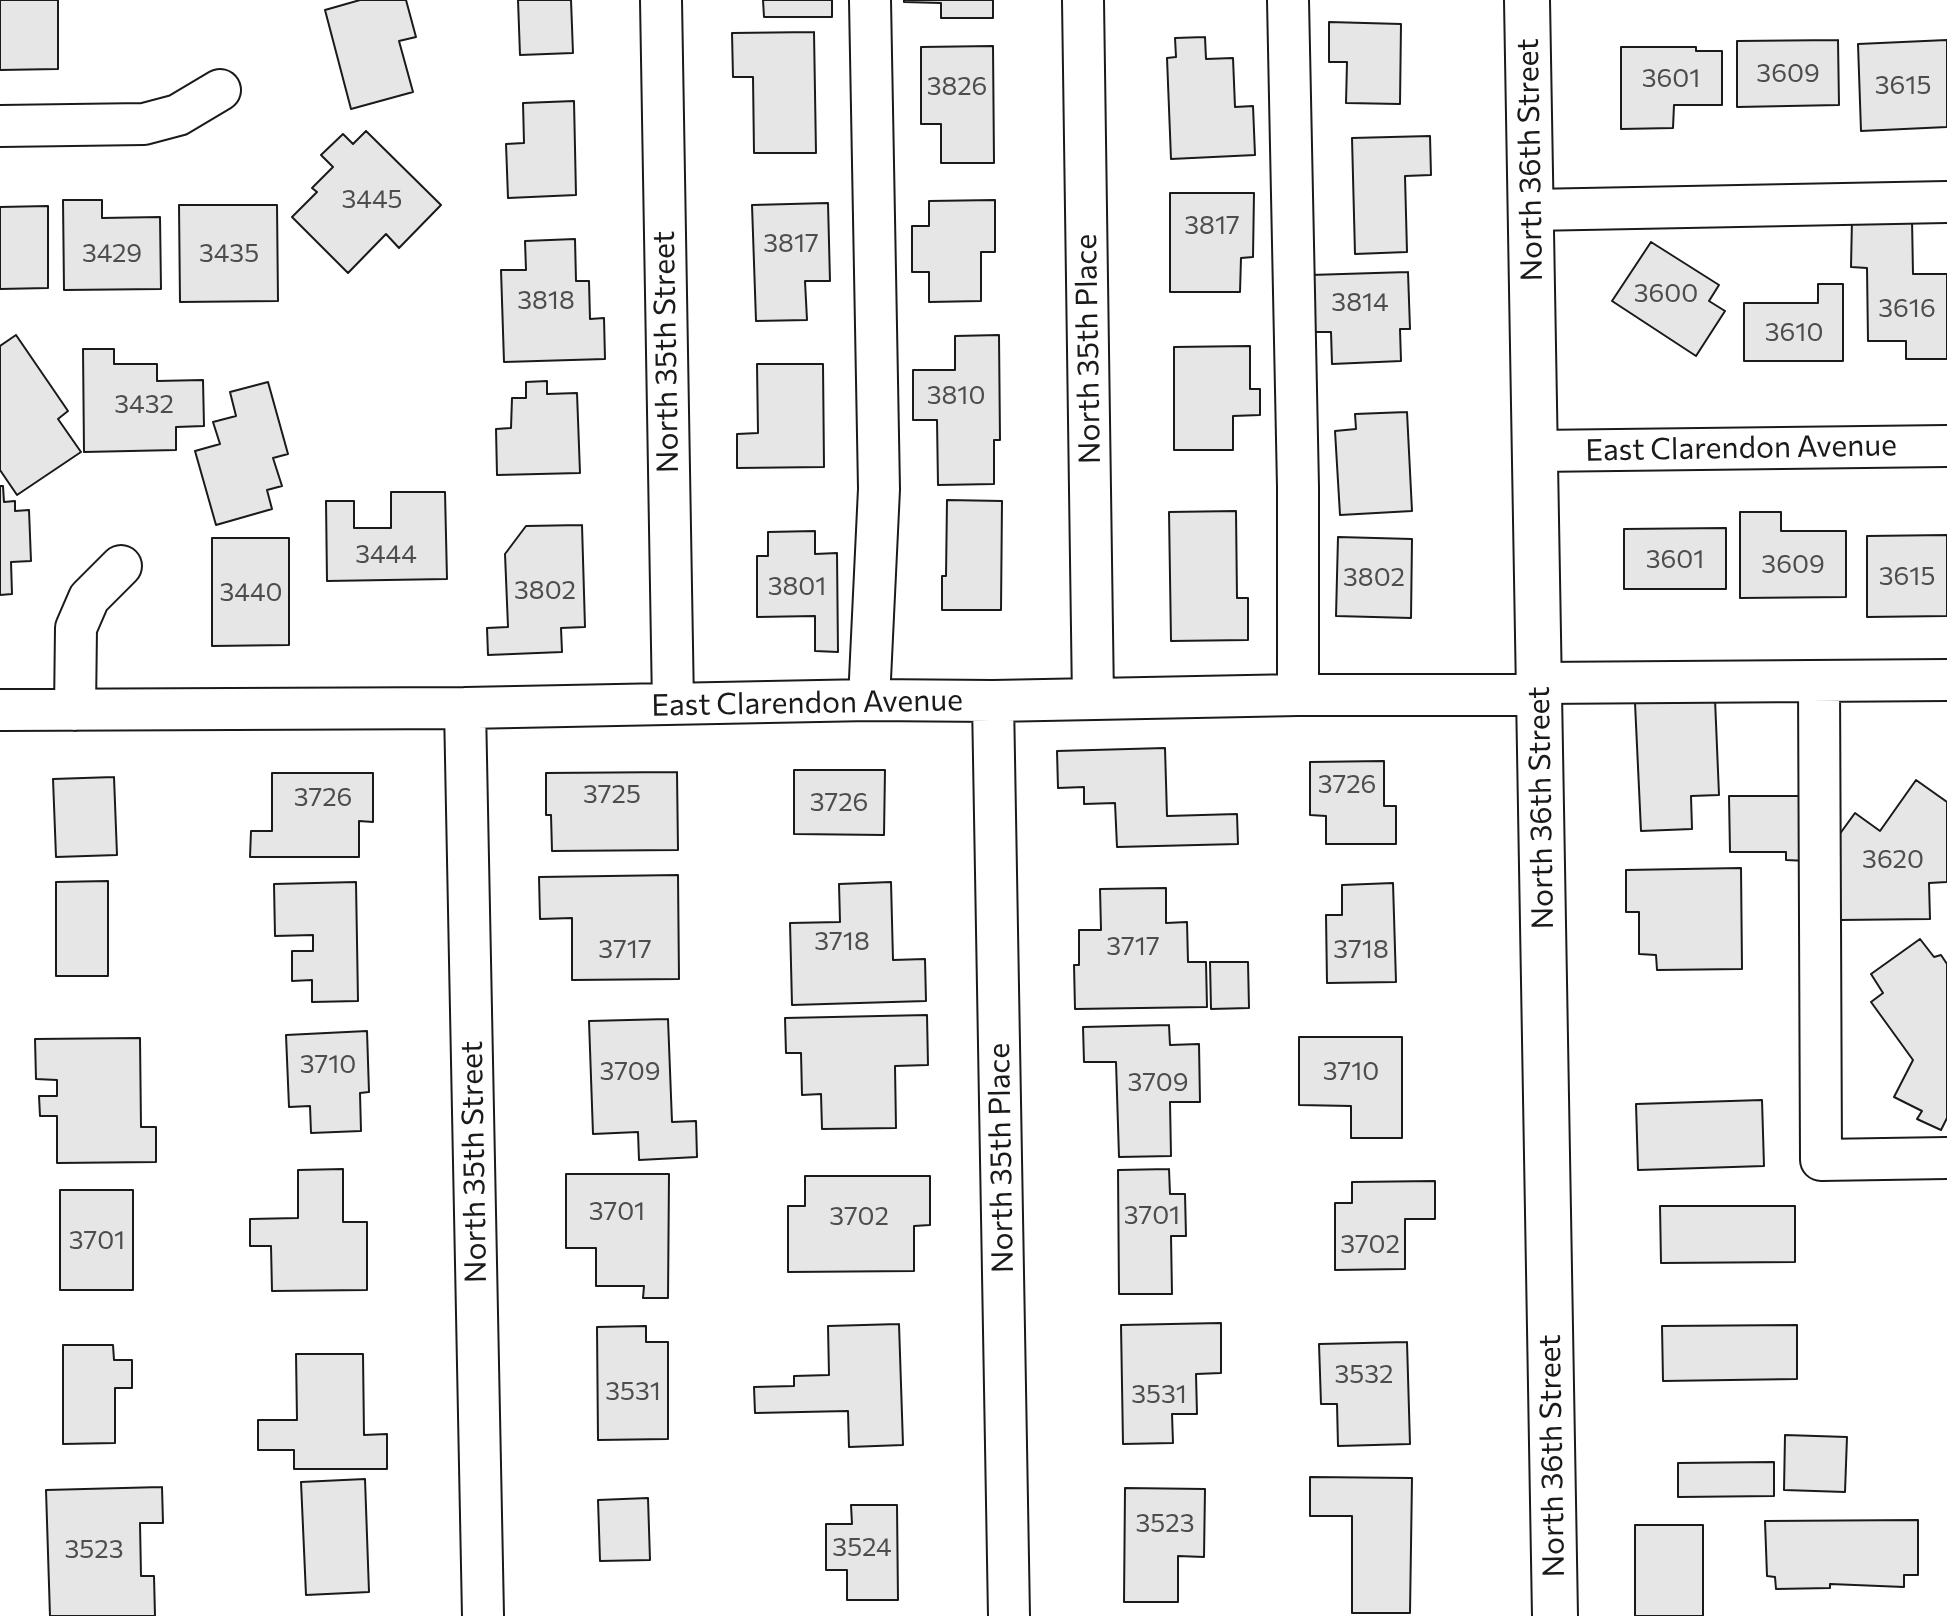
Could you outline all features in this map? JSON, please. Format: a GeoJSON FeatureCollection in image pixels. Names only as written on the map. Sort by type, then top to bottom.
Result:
{"type":"FeatureCollection","features":[{"type":"Feature","properties":{"kind":"main road","name":"North 36th Street"},"geometry":{"type":"LineString","coordinates":[[1527,0],[1555,1616]]}},
{"type":"Feature","properties":{"kind":"street","name":"North 35th Street"},"geometry":{"type":"LineString","coordinates":[[661,0],[673,704]]}},
{"type":"Feature","properties":{"kind":"street"},"geometry":{"type":"LineString","coordinates":[[869,700],[879,489],[870,0]]}},
{"type":"Feature","properties":{"kind":"street","name":"North 35th Place"},"geometry":{"type":"LineString","coordinates":[[1083,0],[1093,699]]}},
{"type":"Feature","properties":{"kind":"street"},"geometry":{"type":"LineString","coordinates":[[1288,0],[1298,487],[1298,695]]}},
{"type":"Feature","properties":{"kind":"street"},"geometry":{"type":"LineString","coordinates":[[0,126],[144,124],[178,115],[220,90]]}},
{"type":"Feature","properties":{"kind":"street"},"geometry":{"type":"LineString","coordinates":[[1531,210],[1947,202]]}},
{"type":"Feature","properties":{"kind":"street","name":"East Clarendon Avenue"},"geometry":{"type":"LineString","coordinates":[[1535,451],[1947,446]]}},
{"type":"Feature","properties":{"kind":"street"},"geometry":{"type":"LineString","coordinates":[[75,710],[76,628],[89,598],[121,566]]}},
{"type":"Feature","properties":{"kind":"street","name":"East Clarendon Avenue"},"geometry":{"type":"LineString","coordinates":[[0,710],[993,701],[1947,680]]}},
{"type":"Feature","properties":{"kind":"street"},"geometry":{"type":"LineString","coordinates":[[1819,681],[1821,1160],[1947,1158]]}},
{"type":"Feature","properties":{"kind":"street","name":"North 35th Place"},"geometry":{"type":"LineString","coordinates":[[993,701],[1009,1616]]}},
{"type":"Feature","properties":{"kind":"street","name":"North 35th Street"},"geometry":{"type":"LineString","coordinates":[[465,708],[483,1616]]}},
{"type":"Feature","properties":{"kind":"building"},"geometry":{"type":"Polygon","coordinates":[[[0,0],[58,0],[58,69],[0,70],[0,0]]]}},
{"type":"Feature","properties":{"kind":"building"},"geometry":{"type":"Polygon","coordinates":[[[360,0],[406,0],[416,37],[399,41],[413,92],[351,109],[325,10],[360,0]]]}},
{"type":"Feature","properties":{"kind":"building"},"geometry":{"type":"Polygon","coordinates":[[[518,0],[571,0],[573,53],[520,55],[518,0]]]}},
{"type":"Feature","properties":{"kind":"building"},"geometry":{"type":"Polygon","coordinates":[[[763,0],[832,0],[832,17],[764,17],[763,0]]]}},
{"type":"Feature","properties":{"kind":"building"},"geometry":{"type":"Polygon","coordinates":[[[904,0],[993,0],[993,18],[941,18],[941,3],[904,0]]]}},
{"type":"Feature","properties":{"kind":"building"},"geometry":{"type":"Polygon","coordinates":[[[1329,22],[1401,24],[1400,104],[1346,103],[1347,62],[1329,62],[1329,22]]]}},
{"type":"Feature","properties":{"kind":"building"},"geometry":{"type":"Polygon","coordinates":[[[814,32],[816,153],[754,153],[753,77],[733,77],[732,33],[814,32]]]}},
{"type":"Feature","properties":{"kind":"building"},"geometry":{"type":"Polygon","coordinates":[[[1205,37],[1206,59],[1233,58],[1235,107],[1253,106],[1255,155],[1171,159],[1167,58],[1176,57],[1175,38],[1205,37]]]}},
{"type":"Feature","properties":{"kind":"building"},"geometry":{"type":"Polygon","coordinates":[[[1838,40],[1839,105],[1737,107],[1737,41],[1838,40]]]}},
{"type":"Feature","properties":{"kind":"building"},"geometry":{"type":"Polygon","coordinates":[[[1947,40],[1947,127],[1861,131],[1858,44],[1947,40]]]}},
{"type":"Feature","properties":{"kind":"building"},"geometry":{"type":"Polygon","coordinates":[[[993,46],[994,163],[941,163],[941,124],[921,124],[921,47],[993,46]]]}},
{"type":"Feature","properties":{"kind":"building"},"geometry":{"type":"Polygon","coordinates":[[[1621,47],[1696,47],[1696,51],[1722,51],[1722,105],[1674,105],[1673,128],[1621,129],[1621,47]]]}},
{"type":"Feature","properties":{"kind":"building"},"geometry":{"type":"Polygon","coordinates":[[[574,101],[576,195],[508,198],[506,144],[524,143],[523,103],[574,101]]]}},
{"type":"Feature","properties":{"kind":"building"},"geometry":{"type":"Polygon","coordinates":[[[366,131],[441,205],[399,248],[386,234],[348,273],[292,217],[317,192],[312,188],[333,167],[321,155],[343,134],[353,144],[366,131]]]}},
{"type":"Feature","properties":{"kind":"building"},"geometry":{"type":"Polygon","coordinates":[[[1430,136],[1431,175],[1405,176],[1407,252],[1355,254],[1352,138],[1430,136]]]}},
{"type":"Feature","properties":{"kind":"building"},"geometry":{"type":"Polygon","coordinates":[[[1170,193],[1254,193],[1253,257],[1241,258],[1240,292],[1170,292],[1170,193]]]}},
{"type":"Feature","properties":{"kind":"building"},"geometry":{"type":"Polygon","coordinates":[[[63,200],[102,200],[102,218],[160,217],[161,289],[64,290],[63,200]]]}},
{"type":"Feature","properties":{"kind":"building"},"geometry":{"type":"Polygon","coordinates":[[[995,200],[995,252],[981,252],[981,301],[929,302],[929,272],[912,272],[912,226],[929,226],[929,201],[995,200]]]}},
{"type":"Feature","properties":{"kind":"building"},"geometry":{"type":"Polygon","coordinates":[[[828,203],[830,281],[805,281],[807,320],[756,321],[752,205],[828,203]]]}},
{"type":"Feature","properties":{"kind":"building"},"geometry":{"type":"Polygon","coordinates":[[[179,205],[277,205],[278,301],[180,302],[179,205]]]}},
{"type":"Feature","properties":{"kind":"building"},"geometry":{"type":"Polygon","coordinates":[[[48,206],[48,288],[0,289],[0,207],[48,206]]]}},
{"type":"Feature","properties":{"kind":"building"},"geometry":{"type":"Polygon","coordinates":[[[1852,219],[1912,219],[1913,274],[1947,274],[1947,359],[1906,359],[1906,341],[1868,341],[1867,268],[1851,267],[1852,219]]]}},
{"type":"Feature","properties":{"kind":"building"},"geometry":{"type":"Polygon","coordinates":[[[575,239],[576,281],[589,281],[590,319],[604,318],[605,359],[504,362],[501,270],[526,270],[525,241],[575,239]]]}},
{"type":"Feature","properties":{"kind":"building"},"geometry":{"type":"Polygon","coordinates":[[[1651,242],[1719,285],[1709,301],[1725,311],[1696,356],[1612,301],[1651,242]]]}},
{"type":"Feature","properties":{"kind":"building"},"geometry":{"type":"Polygon","coordinates":[[[1408,272],[1410,329],[1400,329],[1401,361],[1332,364],[1331,332],[1312,332],[1310,275],[1408,272]]]}},
{"type":"Feature","properties":{"kind":"building"},"geometry":{"type":"Polygon","coordinates":[[[1818,284],[1843,284],[1843,361],[1744,361],[1744,303],[1818,303],[1818,284]]]}},
{"type":"Feature","properties":{"kind":"building"},"geometry":{"type":"Polygon","coordinates":[[[16,335],[68,411],[58,419],[81,452],[17,495],[0,470],[0,346],[16,335]]]}},
{"type":"Feature","properties":{"kind":"building"},"geometry":{"type":"Polygon","coordinates":[[[999,335],[1000,440],[994,440],[994,484],[938,485],[937,420],[913,420],[913,370],[955,370],[955,336],[999,335]]]}},
{"type":"Feature","properties":{"kind":"building"},"geometry":{"type":"Polygon","coordinates":[[[1250,346],[1250,389],[1260,389],[1260,415],[1233,416],[1233,450],[1174,450],[1174,347],[1250,346]]]}},
{"type":"Feature","properties":{"kind":"building"},"geometry":{"type":"Polygon","coordinates":[[[83,349],[114,349],[114,364],[157,364],[157,381],[203,380],[204,426],[176,427],[176,450],[84,452],[83,349]]]}},
{"type":"Feature","properties":{"kind":"building"},"geometry":{"type":"Polygon","coordinates":[[[757,364],[823,364],[824,467],[737,468],[737,434],[758,433],[757,364]]]}},
{"type":"Feature","properties":{"kind":"building"},"geometry":{"type":"Polygon","coordinates":[[[547,381],[547,394],[577,393],[580,473],[497,475],[496,429],[511,428],[512,398],[526,398],[526,382],[547,381]]]}},
{"type":"Feature","properties":{"kind":"building"},"geometry":{"type":"Polygon","coordinates":[[[268,382],[288,454],[273,458],[282,486],[267,490],[272,509],[216,525],[195,451],[220,444],[213,422],[236,416],[230,392],[268,382]]]}},
{"type":"Feature","properties":{"kind":"building"},"geometry":{"type":"Polygon","coordinates":[[[1407,412],[1412,511],[1340,515],[1335,431],[1356,429],[1355,414],[1407,412]]]}},
{"type":"Feature","properties":{"kind":"building"},"geometry":{"type":"Polygon","coordinates":[[[0,486],[3,486],[4,502],[15,501],[15,511],[29,510],[31,561],[11,562],[12,594],[0,595],[0,486]]]}},
{"type":"Feature","properties":{"kind":"building"},"geometry":{"type":"Polygon","coordinates":[[[391,492],[445,492],[447,579],[327,581],[326,501],[354,501],[354,528],[391,528],[391,492]]]}},
{"type":"Feature","properties":{"kind":"building"},"geometry":{"type":"Polygon","coordinates":[[[947,500],[1002,501],[1001,610],[942,610],[942,576],[946,576],[947,500]]]}},
{"type":"Feature","properties":{"kind":"building"},"geometry":{"type":"Polygon","coordinates":[[[1236,511],[1237,598],[1248,598],[1248,640],[1171,641],[1169,512],[1236,511]]]}},
{"type":"Feature","properties":{"kind":"building"},"geometry":{"type":"Polygon","coordinates":[[[1740,512],[1781,512],[1781,531],[1846,531],[1846,597],[1740,598],[1740,512]]]}},
{"type":"Feature","properties":{"kind":"building"},"geometry":{"type":"Polygon","coordinates":[[[582,525],[585,627],[561,628],[562,652],[488,655],[487,628],[508,627],[505,554],[526,526],[582,525]]]}},
{"type":"Feature","properties":{"kind":"building"},"geometry":{"type":"Polygon","coordinates":[[[1726,528],[1726,589],[1624,589],[1624,529],[1726,528]]]}},
{"type":"Feature","properties":{"kind":"building"},"geometry":{"type":"Polygon","coordinates":[[[815,531],[815,554],[837,553],[838,652],[815,651],[815,616],[757,617],[757,556],[768,556],[768,532],[815,531]]]}},
{"type":"Feature","properties":{"kind":"building"},"geometry":{"type":"Polygon","coordinates":[[[1947,535],[1947,616],[1867,617],[1867,536],[1947,535]]]}},
{"type":"Feature","properties":{"kind":"building"},"geometry":{"type":"Polygon","coordinates":[[[1338,537],[1412,539],[1411,618],[1336,616],[1338,537]]]}},
{"type":"Feature","properties":{"kind":"building"},"geometry":{"type":"Polygon","coordinates":[[[212,538],[289,538],[289,645],[212,646],[212,538]]]}},
{"type":"Feature","properties":{"kind":"building"},"geometry":{"type":"Polygon","coordinates":[[[1715,699],[1719,795],[1691,796],[1692,829],[1641,831],[1635,703],[1715,699]]]}},
{"type":"Feature","properties":{"kind":"building"},"geometry":{"type":"Polygon","coordinates":[[[1165,748],[1167,816],[1237,814],[1238,844],[1117,847],[1115,803],[1084,804],[1084,787],[1058,788],[1057,751],[1165,748]]]}},
{"type":"Feature","properties":{"kind":"building"},"geometry":{"type":"Polygon","coordinates":[[[1384,761],[1384,806],[1396,806],[1396,844],[1326,844],[1326,816],[1310,815],[1310,762],[1384,761]]]}},
{"type":"Feature","properties":{"kind":"building"},"geometry":{"type":"Polygon","coordinates":[[[794,770],[885,770],[884,835],[794,834],[794,770]]]}},
{"type":"Feature","properties":{"kind":"building"},"geometry":{"type":"Polygon","coordinates":[[[677,772],[678,850],[552,851],[551,815],[546,815],[546,773],[677,772]]]}},
{"type":"Feature","properties":{"kind":"building"},"geometry":{"type":"Polygon","coordinates":[[[272,773],[373,773],[373,822],[359,821],[359,857],[250,857],[251,831],[272,831],[272,773]]]}},
{"type":"Feature","properties":{"kind":"building"},"geometry":{"type":"Polygon","coordinates":[[[114,777],[117,855],[56,857],[53,779],[114,777]]]}},
{"type":"Feature","properties":{"kind":"building"},"geometry":{"type":"Polygon","coordinates":[[[1916,780],[1947,802],[1947,882],[1929,883],[1930,919],[1840,920],[1839,835],[1855,813],[1880,831],[1916,780]]]}},
{"type":"Feature","properties":{"kind":"building"},"geometry":{"type":"Polygon","coordinates":[[[1729,796],[1808,796],[1808,861],[1786,860],[1786,852],[1730,852],[1729,796]]]}},
{"type":"Feature","properties":{"kind":"building"},"geometry":{"type":"Polygon","coordinates":[[[1741,868],[1742,969],[1657,970],[1656,955],[1639,954],[1639,912],[1626,912],[1626,870],[1741,868]]]}},
{"type":"Feature","properties":{"kind":"building"},"geometry":{"type":"Polygon","coordinates":[[[678,875],[679,979],[572,980],[572,918],[540,919],[539,877],[678,875]]]}},
{"type":"Feature","properties":{"kind":"building"},"geometry":{"type":"Polygon","coordinates":[[[108,881],[108,976],[56,976],[56,882],[108,881]]]}},
{"type":"Feature","properties":{"kind":"building"},"geometry":{"type":"Polygon","coordinates":[[[356,882],[358,1001],[312,1002],[312,980],[292,981],[292,951],[313,951],[313,935],[275,936],[274,884],[356,882]]]}},
{"type":"Feature","properties":{"kind":"building"},"geometry":{"type":"Polygon","coordinates":[[[891,882],[893,960],[925,959],[926,1001],[792,1005],[790,923],[840,922],[839,884],[891,882]]]}},
{"type":"Feature","properties":{"kind":"building"},"geometry":{"type":"Polygon","coordinates":[[[1393,883],[1396,982],[1327,983],[1326,915],[1342,915],[1342,885],[1393,883]]]}},
{"type":"Feature","properties":{"kind":"building"},"geometry":{"type":"Polygon","coordinates":[[[1166,888],[1166,923],[1187,922],[1188,962],[1206,962],[1207,1007],[1075,1009],[1074,965],[1079,965],[1079,930],[1101,930],[1100,889],[1166,888]]]}},
{"type":"Feature","properties":{"kind":"building"},"geometry":{"type":"Polygon","coordinates":[[[1920,939],[1934,957],[1941,955],[1947,964],[1947,1118],[1941,1130],[1917,1119],[1922,1111],[1894,1097],[1913,1060],[1871,1002],[1883,993],[1871,974],[1920,939]]]}},
{"type":"Feature","properties":{"kind":"building"},"geometry":{"type":"Polygon","coordinates":[[[1210,962],[1248,962],[1249,1008],[1211,1009],[1210,962]]]}},
{"type":"Feature","properties":{"kind":"building"},"geometry":{"type":"Polygon","coordinates":[[[927,1015],[928,1065],[895,1066],[896,1128],[822,1129],[821,1094],[802,1095],[801,1053],[786,1053],[785,1018],[927,1015]]]}},
{"type":"Feature","properties":{"kind":"building"},"geometry":{"type":"Polygon","coordinates":[[[668,1019],[672,1122],[696,1121],[697,1157],[639,1160],[638,1132],[593,1134],[589,1021],[668,1019]]]}},
{"type":"Feature","properties":{"kind":"building"},"geometry":{"type":"Polygon","coordinates":[[[1169,1025],[1170,1045],[1199,1044],[1200,1102],[1170,1102],[1171,1156],[1119,1157],[1116,1062],[1084,1062],[1083,1027],[1169,1025]]]}},
{"type":"Feature","properties":{"kind":"building"},"geometry":{"type":"Polygon","coordinates":[[[367,1031],[369,1092],[360,1093],[361,1131],[311,1133],[310,1106],[289,1107],[286,1035],[367,1031]]]}},
{"type":"Feature","properties":{"kind":"building"},"geometry":{"type":"Polygon","coordinates":[[[1299,1037],[1402,1037],[1402,1138],[1351,1138],[1351,1106],[1299,1105],[1299,1037]]]}},
{"type":"Feature","properties":{"kind":"building"},"geometry":{"type":"Polygon","coordinates":[[[140,1038],[141,1127],[156,1127],[156,1162],[57,1163],[57,1116],[40,1116],[39,1096],[57,1096],[57,1080],[36,1079],[35,1039],[140,1038]]]}},
{"type":"Feature","properties":{"kind":"building"},"geometry":{"type":"Polygon","coordinates":[[[1762,1100],[1764,1166],[1638,1170],[1636,1104],[1762,1100]]]}},
{"type":"Feature","properties":{"kind":"building"},"geometry":{"type":"Polygon","coordinates":[[[343,1169],[343,1222],[367,1222],[367,1290],[272,1291],[271,1246],[250,1246],[250,1219],[298,1218],[298,1170],[343,1169]]]}},
{"type":"Feature","properties":{"kind":"building"},"geometry":{"type":"Polygon","coordinates":[[[1169,1169],[1170,1194],[1185,1194],[1186,1236],[1171,1236],[1172,1294],[1119,1294],[1118,1170],[1169,1169]]]}},
{"type":"Feature","properties":{"kind":"building"},"geometry":{"type":"Polygon","coordinates":[[[566,1174],[669,1174],[668,1298],[643,1298],[644,1286],[596,1286],[596,1248],[566,1248],[566,1174]]]}},
{"type":"Feature","properties":{"kind":"building"},"geometry":{"type":"Polygon","coordinates":[[[805,1176],[930,1176],[930,1225],[914,1226],[914,1271],[788,1272],[788,1206],[805,1206],[805,1176]]]}},
{"type":"Feature","properties":{"kind":"building"},"geometry":{"type":"Polygon","coordinates":[[[1435,1181],[1435,1219],[1405,1219],[1405,1269],[1335,1270],[1335,1203],[1352,1203],[1352,1182],[1435,1181]]]}},
{"type":"Feature","properties":{"kind":"building"},"geometry":{"type":"Polygon","coordinates":[[[60,1190],[133,1190],[133,1290],[60,1290],[60,1190]]]}},
{"type":"Feature","properties":{"kind":"building"},"geometry":{"type":"Polygon","coordinates":[[[1660,1206],[1795,1206],[1795,1262],[1661,1263],[1660,1206]]]}},
{"type":"Feature","properties":{"kind":"building"},"geometry":{"type":"Polygon","coordinates":[[[1221,1323],[1221,1373],[1196,1374],[1197,1414],[1172,1414],[1173,1443],[1123,1444],[1121,1325],[1221,1323]]]}},
{"type":"Feature","properties":{"kind":"building"},"geometry":{"type":"Polygon","coordinates":[[[899,1324],[903,1445],[849,1447],[848,1411],[755,1413],[754,1387],[794,1386],[794,1376],[829,1375],[828,1326],[899,1324]]]}},
{"type":"Feature","properties":{"kind":"building"},"geometry":{"type":"Polygon","coordinates":[[[1797,1325],[1797,1379],[1663,1381],[1662,1326],[1797,1325]]]}},
{"type":"Feature","properties":{"kind":"building"},"geometry":{"type":"Polygon","coordinates":[[[646,1326],[646,1342],[668,1342],[668,1439],[598,1440],[597,1327],[646,1326]]]}},
{"type":"Feature","properties":{"kind":"building"},"geometry":{"type":"Polygon","coordinates":[[[1407,1342],[1410,1444],[1338,1446],[1337,1404],[1321,1404],[1319,1344],[1407,1342]]]}},
{"type":"Feature","properties":{"kind":"building"},"geometry":{"type":"Polygon","coordinates":[[[63,1345],[113,1345],[114,1360],[132,1360],[132,1388],[115,1388],[115,1443],[63,1444],[63,1345]]]}},
{"type":"Feature","properties":{"kind":"building"},"geometry":{"type":"Polygon","coordinates":[[[296,1354],[363,1354],[364,1435],[387,1434],[387,1469],[294,1469],[294,1450],[258,1450],[258,1420],[297,1420],[296,1354]]]}},
{"type":"Feature","properties":{"kind":"building"},"geometry":{"type":"Polygon","coordinates":[[[1785,1435],[1847,1437],[1845,1492],[1784,1490],[1785,1435]]]}},
{"type":"Feature","properties":{"kind":"building"},"geometry":{"type":"Polygon","coordinates":[[[1774,1462],[1774,1496],[1678,1497],[1678,1463],[1774,1462]]]}},
{"type":"Feature","properties":{"kind":"building"},"geometry":{"type":"Polygon","coordinates":[[[1310,1477],[1412,1478],[1410,1613],[1352,1613],[1352,1516],[1310,1516],[1310,1477]]]}},
{"type":"Feature","properties":{"kind":"building"},"geometry":{"type":"Polygon","coordinates":[[[365,1479],[369,1592],[306,1595],[301,1482],[365,1479]]]}},
{"type":"Feature","properties":{"kind":"building"},"geometry":{"type":"Polygon","coordinates":[[[162,1487],[163,1523],[140,1523],[141,1576],[154,1576],[155,1616],[50,1616],[46,1490],[162,1487]]]}},
{"type":"Feature","properties":{"kind":"building"},"geometry":{"type":"Polygon","coordinates":[[[1125,1488],[1205,1489],[1204,1557],[1178,1556],[1178,1602],[1124,1602],[1125,1488]]]}},
{"type":"Feature","properties":{"kind":"building"},"geometry":{"type":"Polygon","coordinates":[[[648,1498],[650,1560],[600,1561],[598,1500],[648,1498]]]}},
{"type":"Feature","properties":{"kind":"building"},"geometry":{"type":"Polygon","coordinates":[[[851,1505],[897,1505],[898,1600],[847,1600],[847,1570],[826,1570],[826,1524],[852,1524],[851,1505]]]}},
{"type":"Feature","properties":{"kind":"building"},"geometry":{"type":"Polygon","coordinates":[[[1918,1520],[1918,1575],[1904,1575],[1904,1587],[1830,1584],[1830,1588],[1776,1589],[1775,1577],[1767,1576],[1765,1521],[1918,1520]]]}},
{"type":"Feature","properties":{"kind":"building"},"geometry":{"type":"Polygon","coordinates":[[[1635,1525],[1703,1525],[1703,1616],[1635,1616],[1635,1525]]]}}]}
